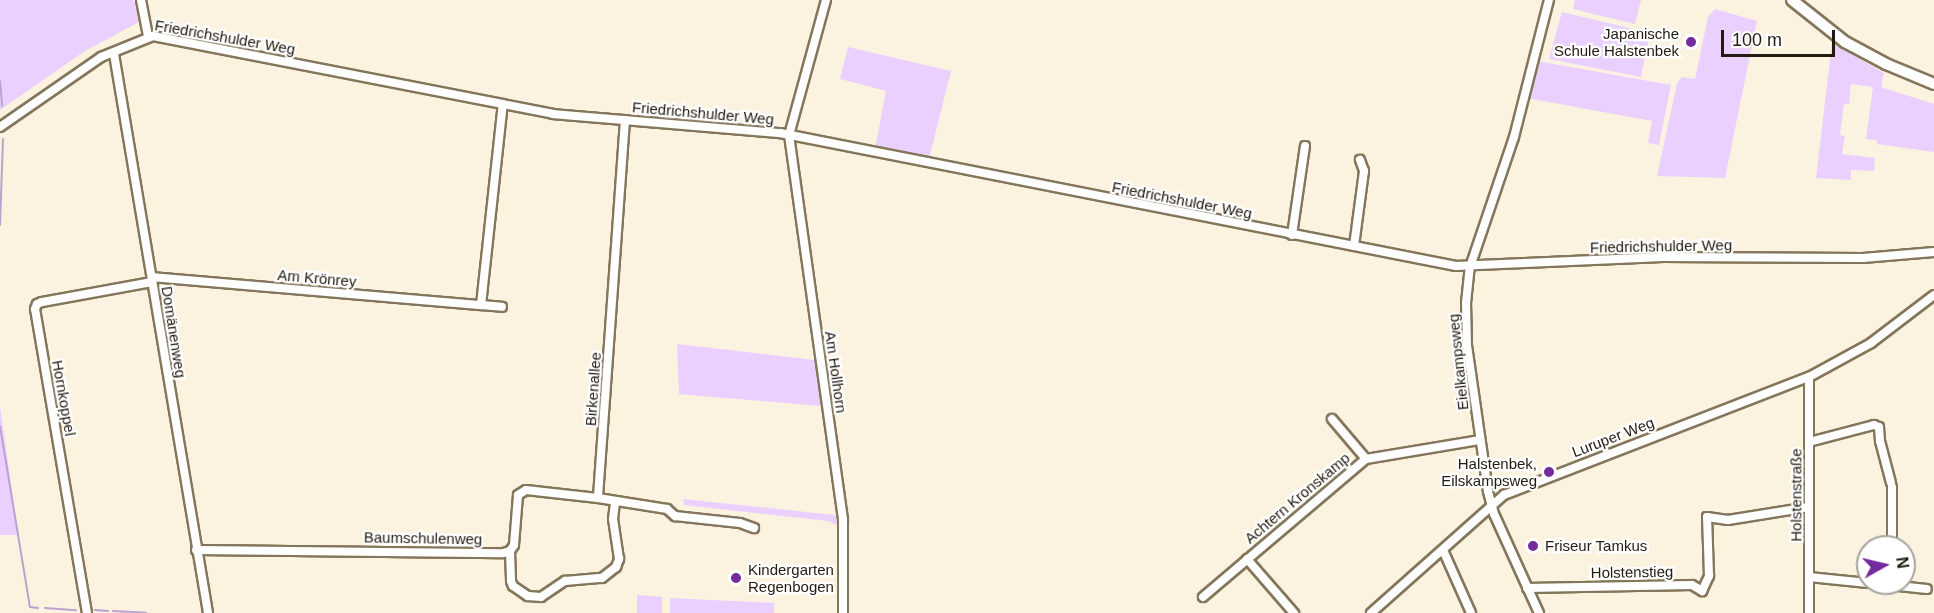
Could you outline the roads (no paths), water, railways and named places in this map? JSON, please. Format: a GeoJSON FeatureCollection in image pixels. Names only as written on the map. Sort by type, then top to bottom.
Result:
{"type":"FeatureCollection","features":[{"type":"Feature","properties":{"kind":"main road"},"geometry":{"type":"LineString","coordinates":[[1792,0],[1845,42],[1886,64],[1934,84]]}},
{"type":"Feature","properties":{"kind":"street"},"geometry":{"type":"LineString","coordinates":[[141,0],[148,36]]}},
{"type":"Feature","properties":{"kind":"street"},"geometry":{"type":"LineString","coordinates":[[789,135],[826,0]]}},
{"type":"Feature","properties":{"kind":"street","name":"Eielkampsweg"},"geometry":{"type":"LineString","coordinates":[[1539,613],[1492,504],[1480,440],[1467,346],[1466,303],[1470,267],[1514,137],[1549,0]]}},
{"type":"Feature","properties":{"kind":"street","name":"Friedrichshulder Weg"},"geometry":{"type":"LineString","coordinates":[[0,127],[101,57],[114,54],[148,36],[553,114],[789,135],[1292,235],[1470,267],[1663,256],[1863,258],[1934,252]]}},
{"type":"Feature","properties":{"kind":"street","name":"Domänenweg"},"geometry":{"type":"LineString","coordinates":[[114,54],[208,613]]}},
{"type":"Feature","properties":{"kind":"street"},"geometry":{"type":"LineString","coordinates":[[481,305],[503,104]]}},
{"type":"Feature","properties":{"kind":"street","name":"Birkenallee"},"geometry":{"type":"LineString","coordinates":[[598,498],[625,120]]}},
{"type":"Feature","properties":{"kind":"street","name":"Am Hollhorn"},"geometry":{"type":"LineString","coordinates":[[789,135],[843,520],[843,613]]}},
{"type":"Feature","properties":{"kind":"street"},"geometry":{"type":"LineString","coordinates":[[1292,235],[1305,146]]}},
{"type":"Feature","properties":{"kind":"street"},"geometry":{"type":"LineString","coordinates":[[1354,246],[1364,171],[1360,160]]}},
{"type":"Feature","properties":{"kind":"street","name":"Am Krönrey"},"geometry":{"type":"LineString","coordinates":[[152,279],[502,307]]}},
{"type":"Feature","properties":{"kind":"street","name":"Hornkoppel"},"geometry":{"type":"LineString","coordinates":[[87,613],[35,309],[37,303],[152,279]]}},
{"type":"Feature","properties":{"kind":"street","name":"Luruper Weg"},"geometry":{"type":"LineString","coordinates":[[1371,613],[1492,504],[1517,489],[1809,377],[1871,343],[1934,295]]}},
{"type":"Feature","properties":{"kind":"street","name":"Holstenstraße"},"geometry":{"type":"LineString","coordinates":[[1809,377],[1809,613]]}},
{"type":"Feature","properties":{"kind":"street","name":"Achtern Kronskamp"},"geometry":{"type":"LineString","coordinates":[[1332,419],[1366,459]]}},
{"type":"Feature","properties":{"kind":"street"},"geometry":{"type":"LineString","coordinates":[[1809,442],[1874,425],[1880,427],[1880,441],[1892,485],[1892,535]]}},
{"type":"Feature","properties":{"kind":"street","name":"Achtern Kronskamp"},"geometry":{"type":"LineString","coordinates":[[1203,597],[1366,459],[1480,440]]}},
{"type":"Feature","properties":{"kind":"street"},"geometry":{"type":"LineString","coordinates":[[615,502],[613,519],[619,559],[616,567],[602,578],[565,581],[541,597],[528,596],[513,586],[510,551],[514,545],[518,495],[526,490],[667,509],[675,516],[741,524],[754,528]]}},
{"type":"Feature","properties":{"kind":"street","name":"Holstenstieg"},"geometry":{"type":"LineString","coordinates":[[1527,588],[1692,585],[1702,591],[1709,576],[1707,518],[1728,520],[1809,507]]}},
{"type":"Feature","properties":{"kind":"street","name":"Baumschulenweg"},"geometry":{"type":"LineString","coordinates":[[196,550],[503,553],[510,551]]}},
{"type":"Feature","properties":{"kind":"street"},"geometry":{"type":"LineString","coordinates":[[1443,550],[1471,613]]}},
{"type":"Feature","properties":{"kind":"street","name":"Achtern Kronskamp"},"geometry":{"type":"LineString","coordinates":[[1246,559],[1294,613]]}},
{"type":"Feature","properties":{"kind":"street"},"geometry":{"type":"LineString","coordinates":[[1809,578],[1856,582]]}},
{"type":"Feature","properties":{"kind":"street"},"geometry":{"type":"LineString","coordinates":[[1916,587],[1928,589]]}},
{"type":"Feature","properties":{"kind":"waterway"},"geometry":{"type":"LineString","coordinates":[[0,81],[2,106]]}},
{"type":"Feature","properties":{"kind":"waterway"},"geometry":{"type":"LineString","coordinates":[[0,225],[3,139]]}},
{"type":"Feature","properties":{"kind":"waterway"},"geometry":{"type":"LineString","coordinates":[[0,426],[30,607],[38,608]]}},
{"type":"Feature","properties":{"kind":"waterway"},"geometry":{"type":"LineString","coordinates":[[45,608],[76,610]]}},
{"type":"Feature","properties":{"kind":"waterway"},"geometry":{"type":"LineString","coordinates":[[95,610],[108,611]]}},
{"type":"Feature","properties":{"kind":"waterway"},"geometry":{"type":"LineString","coordinates":[[113,611],[146,613]]}},
{"type":"Feature","properties":{"kind":"place","name":"Japanische Schule Halstenbek"},"geometry":{"type":"Point","coordinates":[1691,42]}},
{"type":"Feature","properties":{"kind":"place","name":"Halstenbek, Eilskampsweg"},"geometry":{"type":"Point","coordinates":[1549,472]}},
{"type":"Feature","properties":{"kind":"place","name":"Friseur Tamkus"},"geometry":{"type":"Point","coordinates":[1533,546]}},
{"type":"Feature","properties":{"kind":"place","name":"Kindergarten Regenbogen"},"geometry":{"type":"Point","coordinates":[736,578]}}]}
